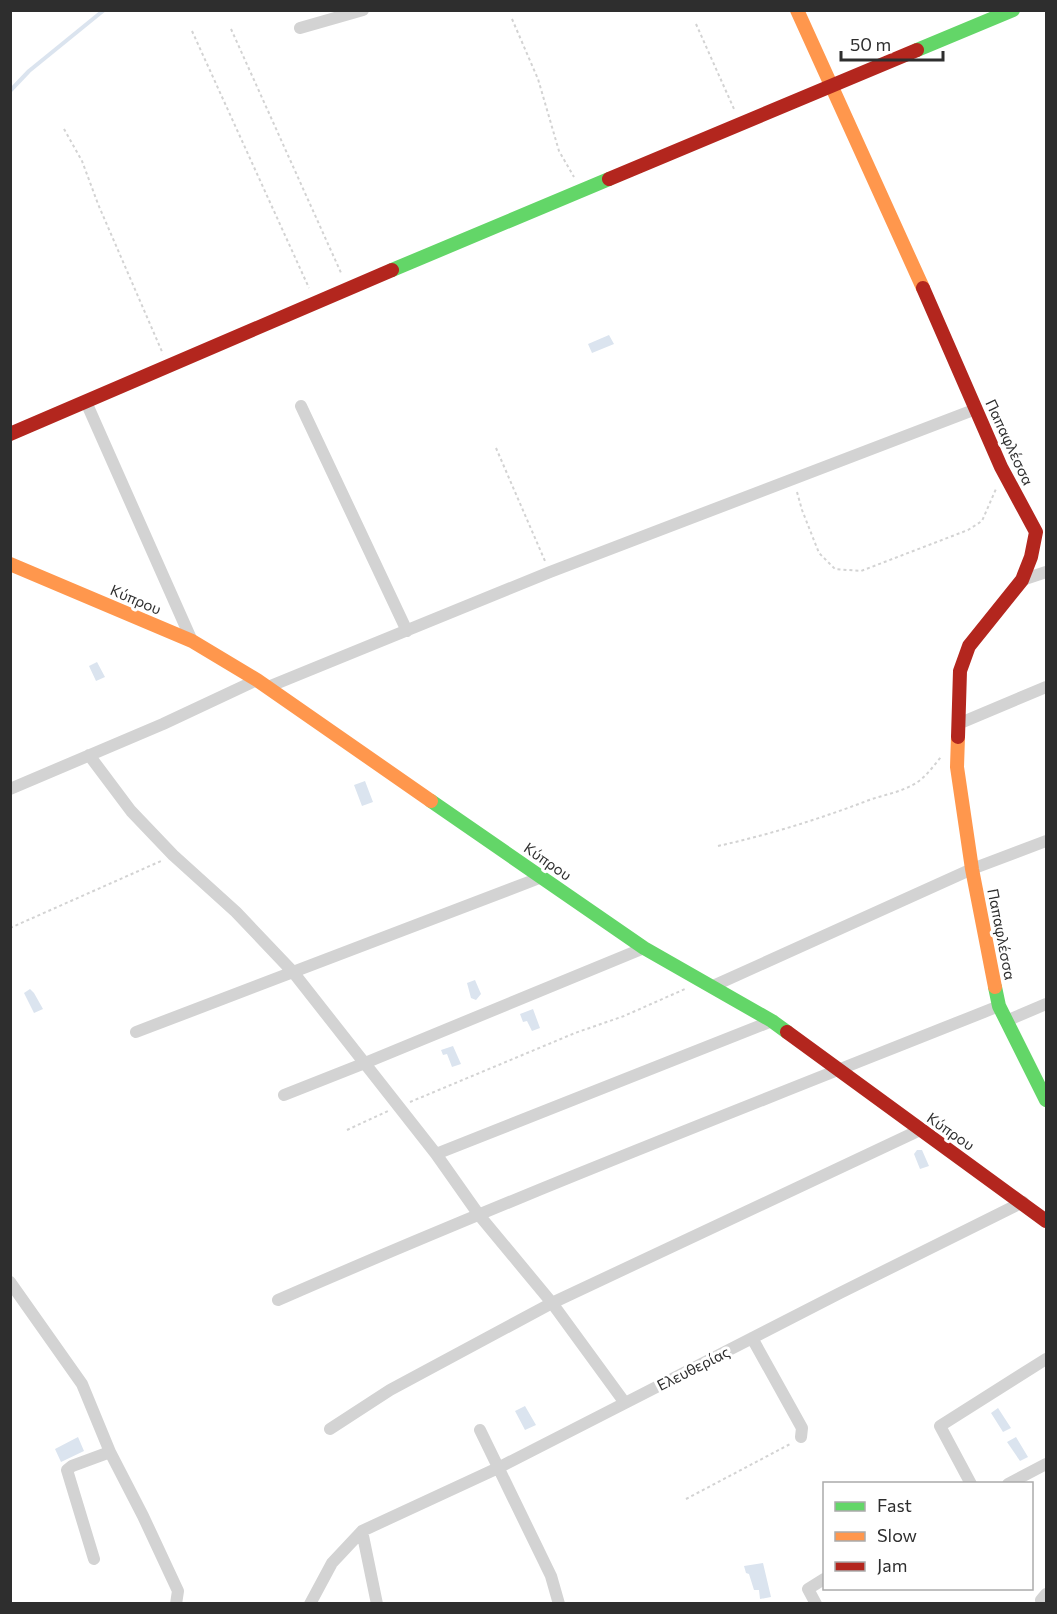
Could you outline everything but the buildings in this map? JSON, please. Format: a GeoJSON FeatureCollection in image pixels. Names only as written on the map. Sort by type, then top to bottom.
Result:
{"type":"FeatureCollection","features":[{"type":"Feature","properties":{"kind":"street"},"geometry":{"type":"LineString","coordinates":[[300,28],[363,10]]}},
{"type":"Feature","properties":{"kind":"street","name":"Παπαφλέσσα"},"geometry":{"type":"LineString","coordinates":[[797,10],[1001,466],[1036,532],[1031,557],[1022,580],[969,646],[960,671],[957,767],[972,869],[999,1006],[1047,1100]]}},
{"type":"Feature","properties":{"kind":"street"},"geometry":{"type":"LineString","coordinates":[[10,434],[348,289],[1014,10]]}},
{"type":"Feature","properties":{"kind":"street"},"geometry":{"type":"LineString","coordinates":[[86,402],[192,641]]}},
{"type":"Feature","properties":{"kind":"street"},"geometry":{"type":"LineString","coordinates":[[301,406],[407,631]]}},
{"type":"Feature","properties":{"kind":"street"},"geometry":{"type":"LineString","coordinates":[[10,789],[262,683],[407,631],[696,514],[976,409]]}},
{"type":"Feature","properties":{"kind":"street","name":"Κύπρου"},"geometry":{"type":"LineString","coordinates":[[10,564],[192,641],[262,683],[644,948],[772,1021],[1047,1221]]}},
{"type":"Feature","properties":{"kind":"street"},"geometry":{"type":"LineString","coordinates":[[1022,580],[1047,572]]}},
{"type":"Feature","properties":{"kind":"street"},"geometry":{"type":"LineString","coordinates":[[958,724],[1047,687]]}},
{"type":"Feature","properties":{"kind":"street"},"geometry":{"type":"LineString","coordinates":[[89,755],[132,811],[173,855],[237,912],[293,972],[436,1154],[479,1215],[552,1304],[625,1403]]}},
{"type":"Feature","properties":{"kind":"street"},"geometry":{"type":"LineString","coordinates":[[707,983],[972,869],[1047,841]]}},
{"type":"Feature","properties":{"kind":"street"},"geometry":{"type":"LineString","coordinates":[[136,1032],[542,876]]}},
{"type":"Feature","properties":{"kind":"street"},"geometry":{"type":"LineString","coordinates":[[284,1095],[644,948]]}},
{"type":"Feature","properties":{"kind":"street"},"geometry":{"type":"LineString","coordinates":[[1006,1021],[1047,1004]]}},
{"type":"Feature","properties":{"kind":"street"},"geometry":{"type":"LineString","coordinates":[[278,1300],[415,1240],[999,1006]]}},
{"type":"Feature","properties":{"kind":"street"},"geometry":{"type":"LineString","coordinates":[[436,1154],[772,1021]]}},
{"type":"Feature","properties":{"kind":"street"},"geometry":{"type":"LineString","coordinates":[[330,1429],[390,1390],[552,1304],[920,1130]]}},
{"type":"Feature","properties":{"kind":"street","name":"Ελευθερίας"},"geometry":{"type":"LineString","coordinates":[[310,1604],[332,1563],[362,1530],[498,1468],[1023,1202]]}},
{"type":"Feature","properties":{"kind":"street"},"geometry":{"type":"LineString","coordinates":[[10,1282],[82,1384],[110,1452],[178,1590],[176,1604]]}},
{"type":"Feature","properties":{"kind":"street"},"geometry":{"type":"LineString","coordinates":[[752,1338],[802,1428],[801,1437]]}},
{"type":"Feature","properties":{"kind":"street"},"geometry":{"type":"LineString","coordinates":[[970,1482],[940,1426],[1047,1359]]}},
{"type":"Feature","properties":{"kind":"street"},"geometry":{"type":"LineString","coordinates":[[480,1430],[551,1576],[559,1604]]}},
{"type":"Feature","properties":{"kind":"street"},"geometry":{"type":"LineString","coordinates":[[94,1559],[68,1470],[72,1466],[110,1452]]}},
{"type":"Feature","properties":{"kind":"street"},"geometry":{"type":"LineString","coordinates":[[1012,1482],[1047,1464]]}},
{"type":"Feature","properties":{"kind":"street"},"geometry":{"type":"LineString","coordinates":[[362,1530],[376,1604]]}},
{"type":"Feature","properties":{"kind":"street"},"geometry":{"type":"LineString","coordinates":[[816,1604],[808,1589],[823,1580]]}},
{"type":"Feature","properties":{"kind":"street"},"geometry":{"type":"LineString","coordinates":[[1042,1604],[1041,1600],[1047,1594]]}},
{"type":"Feature","properties":{"kind":"path"},"geometry":{"type":"LineString","coordinates":[[512,19],[538,79],[559,150],[571,169],[580,192]]}},
{"type":"Feature","properties":{"kind":"path"},"geometry":{"type":"LineString","coordinates":[[696,24],[741,125]]}},
{"type":"Feature","properties":{"kind":"path"},"geometry":{"type":"LineString","coordinates":[[231,29],[348,289]]}},
{"type":"Feature","properties":{"kind":"path"},"geometry":{"type":"LineString","coordinates":[[192,31],[316,303]]}},
{"type":"Feature","properties":{"kind":"path"},"geometry":{"type":"LineString","coordinates":[[64,129],[82,160],[98,204],[169,367]]}},
{"type":"Feature","properties":{"kind":"path"},"geometry":{"type":"LineString","coordinates":[[496,448],[550,572]]}},
{"type":"Feature","properties":{"kind":"path"},"geometry":{"type":"LineString","coordinates":[[799,477],[797,492],[819,553],[835,568],[861,571],[968,530],[982,522],[995,494],[1001,466]]}},
{"type":"Feature","properties":{"kind":"path"},"geometry":{"type":"LineString","coordinates":[[718,846],[762,837],[834,814],[867,800],[892,794],[917,782],[957,740]]}},
{"type":"Feature","properties":{"kind":"path"},"geometry":{"type":"LineString","coordinates":[[10,928],[173,855]]}},
{"type":"Feature","properties":{"kind":"path"},"geometry":{"type":"LineString","coordinates":[[347,1130],[575,1033],[707,983]]}},
{"type":"Feature","properties":{"kind":"path"},"geometry":{"type":"LineString","coordinates":[[686,1499],[801,1437]]}},
{"type":"Feature","properties":{"kind":"shaded area"},"geometry":{"type":"Polygon","coordinates":[[[609,335],[614,344],[592,353],[588,344],[609,335]]]}},
{"type":"Feature","properties":{"kind":"shaded area"},"geometry":{"type":"Polygon","coordinates":[[[97,662],[105,677],[96,681],[89,666],[97,662]]]}},
{"type":"Feature","properties":{"kind":"shaded area"},"geometry":{"type":"Polygon","coordinates":[[[365,781],[373,802],[362,806],[354,785],[365,781]]]}},
{"type":"Feature","properties":{"kind":"shaded area"},"geometry":{"type":"Polygon","coordinates":[[[475,980],[481,994],[476,1000],[471,998],[467,983],[475,980]]]}},
{"type":"Feature","properties":{"kind":"shaded area"},"geometry":{"type":"Polygon","coordinates":[[[30,989],[43,1009],[34,1013],[24,993],[30,989]]]}},
{"type":"Feature","properties":{"kind":"shaded area"},"geometry":{"type":"Polygon","coordinates":[[[533,1009],[540,1028],[532,1031],[527,1021],[523,1022],[520,1014],[533,1009]]]}},
{"type":"Feature","properties":{"kind":"shaded area"},"geometry":{"type":"Polygon","coordinates":[[[453,1046],[461,1064],[452,1067],[447,1054],[443,1055],[441,1050],[453,1046]]]}},
{"type":"Feature","properties":{"kind":"shaded area"},"geometry":{"type":"Polygon","coordinates":[[[917,1150],[922,1150],[929,1166],[920,1169],[914,1154],[917,1150]]]}},
{"type":"Feature","properties":{"kind":"shaded area"},"geometry":{"type":"Polygon","coordinates":[[[525,1406],[536,1425],[525,1430],[515,1411],[525,1406]]]}},
{"type":"Feature","properties":{"kind":"shaded area"},"geometry":{"type":"Polygon","coordinates":[[[998,1408],[1011,1428],[1003,1432],[991,1413],[998,1408]]]}},
{"type":"Feature","properties":{"kind":"shaded area"},"geometry":{"type":"Polygon","coordinates":[[[78,1437],[84,1451],[61,1462],[55,1449],[78,1437]]]}},
{"type":"Feature","properties":{"kind":"shaded area"},"geometry":{"type":"Polygon","coordinates":[[[1016,1437],[1028,1457],[1020,1461],[1007,1442],[1016,1437]]]}},
{"type":"Feature","properties":{"kind":"shaded area"},"geometry":{"type":"Polygon","coordinates":[[[763,1563],[771,1597],[760,1599],[759,1590],[754,1590],[744,1566],[763,1563]]]}},
{"type":"Feature","properties":{"kind":"waterway"},"geometry":{"type":"LineString","coordinates":[[10,91],[29,71],[104,10]]}},
{"type":"Feature","properties":{"kind":"traffic: fast"},"geometry":{"type":"LineString","coordinates":[[917,50],[1013,10]]}},
{"type":"Feature","properties":{"kind":"traffic: fast"},"geometry":{"type":"LineString","coordinates":[[392,270],[609,179]]}},
{"type":"Feature","properties":{"kind":"traffic: fast"},"geometry":{"type":"LineString","coordinates":[[431,801],[644,948],[772,1021],[787,1032]]}},
{"type":"Feature","properties":{"kind":"traffic: fast"},"geometry":{"type":"LineString","coordinates":[[995,987],[999,1006],[1046,1100]]}},
{"type":"Feature","properties":{"kind":"traffic: slow"},"geometry":{"type":"LineString","coordinates":[[797,10],[923,288]]}},
{"type":"Feature","properties":{"kind":"traffic: slow"},"geometry":{"type":"LineString","coordinates":[[10,564],[192,641],[257,680],[431,801]]}},
{"type":"Feature","properties":{"kind":"traffic: slow"},"geometry":{"type":"LineString","coordinates":[[958,737],[957,767],[972,869],[995,987]]}},
{"type":"Feature","properties":{"kind":"traffic: jam"},"geometry":{"type":"LineString","coordinates":[[609,179],[917,50]]}},
{"type":"Feature","properties":{"kind":"traffic: jam"},"geometry":{"type":"LineString","coordinates":[[10,434],[392,270]]}},
{"type":"Feature","properties":{"kind":"traffic: jam"},"geometry":{"type":"LineString","coordinates":[[923,288],[1001,467],[1036,532],[1031,557],[1022,580],[969,646],[960,671],[958,737]]}},
{"type":"Feature","properties":{"kind":"traffic: jam"},"geometry":{"type":"LineString","coordinates":[[787,1032],[1046,1221]]}}]}
